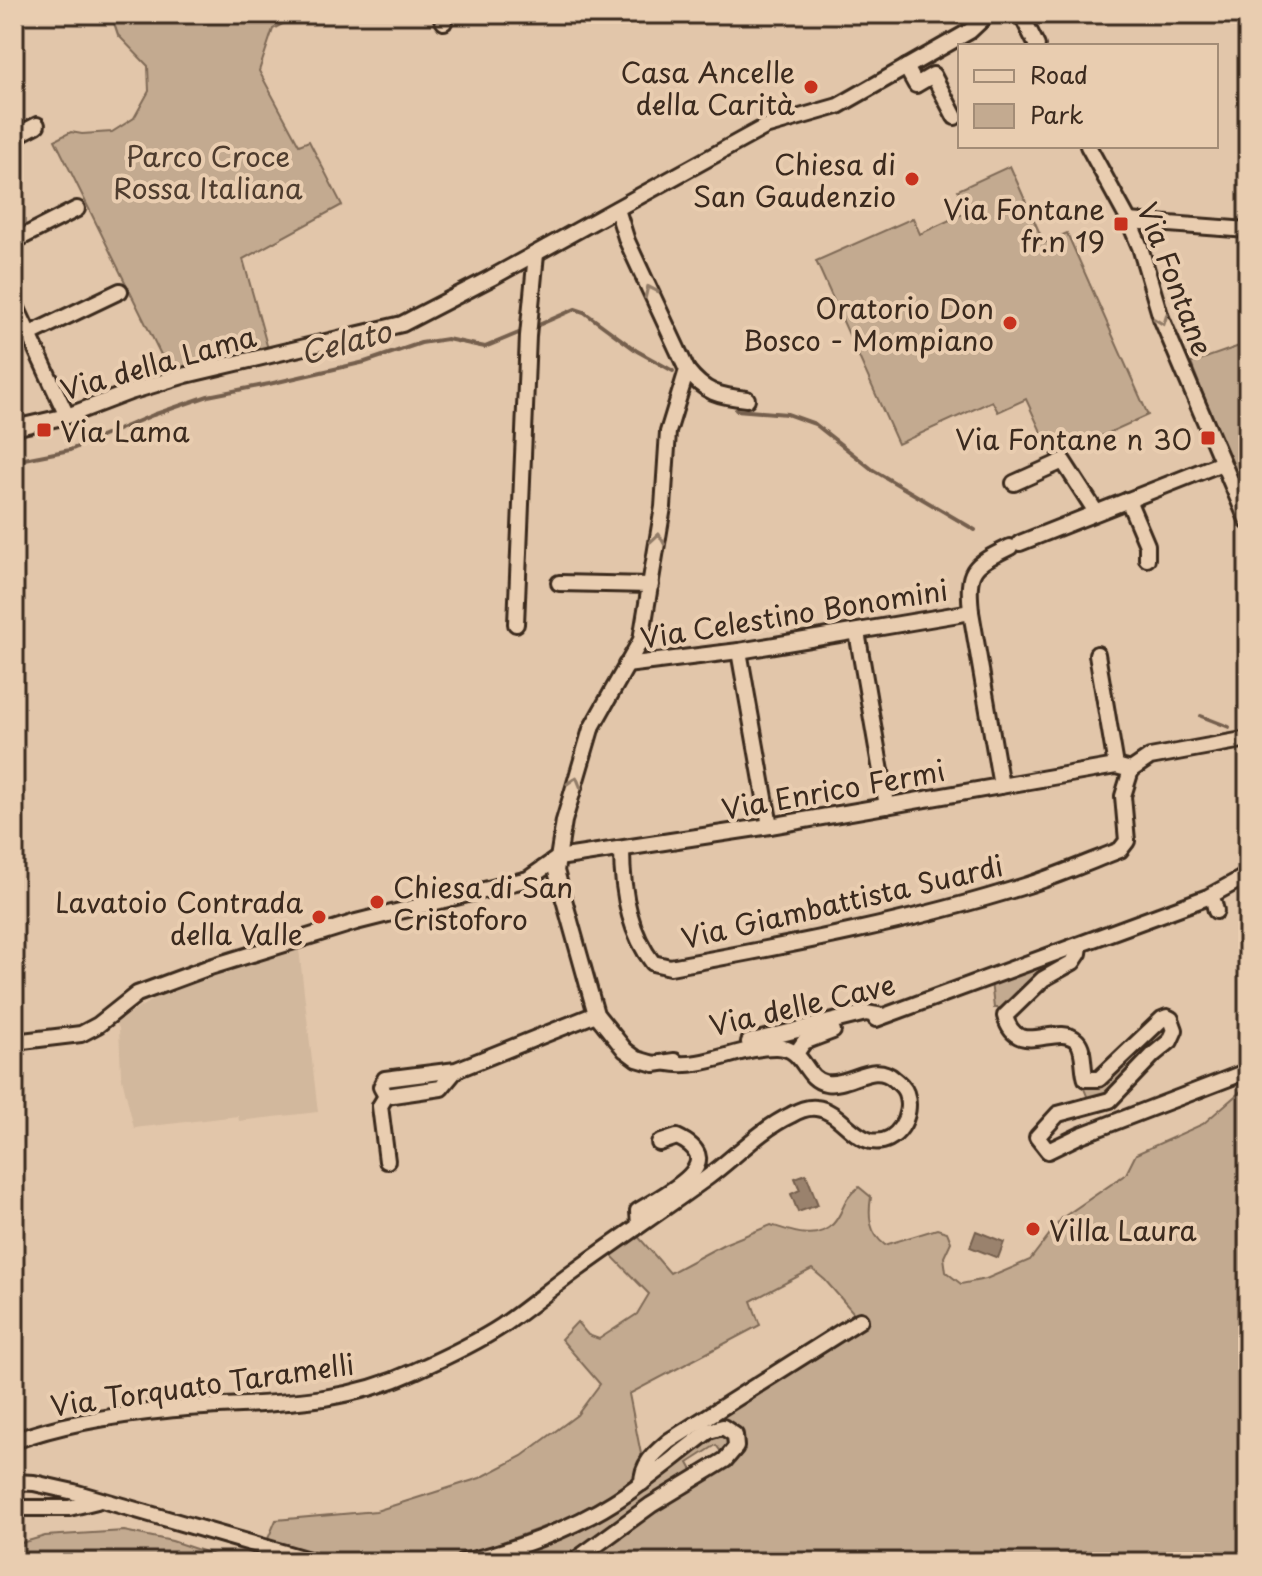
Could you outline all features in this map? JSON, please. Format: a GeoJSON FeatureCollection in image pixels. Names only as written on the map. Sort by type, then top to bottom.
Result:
{"type":"FeatureCollection","features":[{"type":"Feature","properties":{"kind":"street","name":"Via della Lama"},"geometry":{"type":"LineString","coordinates":[[14,428],[67,416],[186,375],[402,324],[765,127],[838,106],[970,31],[988,14]]}},
{"type":"Feature","properties":{"kind":"street"},"geometry":{"type":"LineString","coordinates":[[1021,14],[1036,44]]}},
{"type":"Feature","properties":{"kind":"street"},"geometry":{"type":"LineString","coordinates":[[906,67],[916,85],[933,75],[955,117]]}},
{"type":"Feature","properties":{"kind":"street"},"geometry":{"type":"LineString","coordinates":[[14,137],[37,125]]}},
{"type":"Feature","properties":{"kind":"street","name":"Via Fontane"},"geometry":{"type":"LineString","coordinates":[[1089,148],[1129,221],[1161,318],[1248,522]]}},
{"type":"Feature","properties":{"kind":"street"},"geometry":{"type":"LineString","coordinates":[[14,241],[77,209]]}},
{"type":"Feature","properties":{"kind":"street"},"geometry":{"type":"LineString","coordinates":[[617,209],[627,241],[687,370],[699,386],[726,397],[747,399]]}},
{"type":"Feature","properties":{"kind":"street"},"geometry":{"type":"LineString","coordinates":[[1129,221],[1248,230]]}},
{"type":"Feature","properties":{"kind":"street"},"geometry":{"type":"LineString","coordinates":[[516,624],[528,330],[536,254]]}},
{"type":"Feature","properties":{"kind":"street"},"geometry":{"type":"LineString","coordinates":[[30,334],[120,291]]}},
{"type":"Feature","properties":{"kind":"street"},"geometry":{"type":"LineString","coordinates":[[14,302],[67,416]]}},
{"type":"Feature","properties":{"kind":"street","name":"Via delle Cave"},"geometry":{"type":"LineString","coordinates":[[687,370],[668,432],[663,507],[641,640],[591,729],[564,821],[556,871],[596,1014],[616,1040],[637,1059],[654,1064],[668,1063],[866,1013],[883,1016],[1208,897],[1248,875]]}},
{"type":"Feature","properties":{"kind":"street"},"geometry":{"type":"LineString","coordinates":[[1014,483],[1063,461],[1096,512]]}},
{"type":"Feature","properties":{"kind":"street"},"geometry":{"type":"LineString","coordinates":[[1001,786],[971,612],[968,584],[974,568],[1015,545],[1222,463]]}},
{"type":"Feature","properties":{"kind":"street"},"geometry":{"type":"LineString","coordinates":[[1128,500],[1147,545],[1147,559]]}},
{"type":"Feature","properties":{"kind":"street"},"geometry":{"type":"LineString","coordinates":[[559,583],[651,585]]}},
{"type":"Feature","properties":{"kind":"street","name":"Via Celestino Bonomini"},"geometry":{"type":"LineString","coordinates":[[626,665],[739,651],[971,612]]}},
{"type":"Feature","properties":{"kind":"street"},"geometry":{"type":"LineString","coordinates":[[857,632],[887,806]]}},
{"type":"Feature","properties":{"kind":"street"},"geometry":{"type":"LineString","coordinates":[[739,651],[770,826]]}},
{"type":"Feature","properties":{"kind":"street"},"geometry":{"type":"LineString","coordinates":[[1097,654],[1116,766]]}},
{"type":"Feature","properties":{"kind":"street"},"geometry":{"type":"LineString","coordinates":[[1131,770],[1150,757],[1248,739]]}},
{"type":"Feature","properties":{"kind":"street","name":"Via Enrico Fermi"},"geometry":{"type":"LineString","coordinates":[[558,858],[770,826],[1116,766],[1131,770]]}},
{"type":"Feature","properties":{"kind":"street","name":"Via Giambattista Suardi"},"geometry":{"type":"LineString","coordinates":[[622,850],[622,876],[643,951],[653,963],[670,967],[797,944],[931,913],[1031,884],[1120,850],[1127,841],[1123,796],[1131,770]]}},
{"type":"Feature","properties":{"kind":"street"},"geometry":{"type":"LineString","coordinates":[[14,1042],[81,1034],[98,1025],[137,994],[210,967],[356,922],[528,879],[558,858]]}},
{"type":"Feature","properties":{"kind":"street"},"geometry":{"type":"LineString","coordinates":[[1213,906],[1248,884]]}},
{"type":"Feature","properties":{"kind":"street","name":"Via delle Cave"},"geometry":{"type":"LineString","coordinates":[[1080,946],[1073,962],[1043,979],[1005,1016],[1011,1031],[1024,1038],[1068,1036],[1076,1040],[1080,1045],[1086,1079],[1092,1080],[1099,1079],[1162,1019],[1171,1019],[1175,1030],[1170,1041],[1110,1100],[1058,1114],[1037,1137],[1048,1151],[1081,1135],[1248,1071]]}},
{"type":"Feature","properties":{"kind":"street"},"geometry":{"type":"LineString","coordinates":[[387,1161],[380,1106],[386,1096],[381,1087],[385,1079],[456,1070],[596,1014]]}},
{"type":"Feature","properties":{"kind":"street"},"geometry":{"type":"LineString","coordinates":[[668,1063],[685,1066],[725,1055],[779,1047],[797,1052],[804,1042],[815,1036],[883,1016]]}},
{"type":"Feature","properties":{"kind":"street","name":"Via Torquato Taramelli"},"geometry":{"type":"LineString","coordinates":[[14,1441],[91,1420],[167,1410],[307,1402],[361,1391],[414,1372],[501,1327],[783,1118],[798,1111],[817,1108],[834,1115],[856,1134],[873,1141],[890,1138],[903,1128],[910,1107],[906,1089],[889,1074],[874,1071],[837,1084],[822,1082],[810,1072],[797,1052]]}},
{"type":"Feature","properties":{"kind":"street","name":"Via Torquato Taramelli"},"geometry":{"type":"LineString","coordinates":[[639,1225],[638,1211],[693,1175],[699,1165],[697,1152],[691,1143],[677,1137],[659,1143]]}},
{"type":"Feature","properties":{"kind":"street"},"geometry":{"type":"LineString","coordinates":[[642,1483],[648,1461],[669,1441],[860,1320]]}},
{"type":"Feature","properties":{"kind":"street"},"geometry":{"type":"LineString","coordinates":[[463,1562],[489,1556],[579,1521],[642,1483],[709,1431],[723,1427],[735,1435],[736,1447],[725,1460],[651,1505],[573,1562]]}},
{"type":"Feature","properties":{"kind":"street"},"geometry":{"type":"LineString","coordinates":[[14,1482],[34,1483],[316,1562]]}},
{"type":"Feature","properties":{"kind":"street"},"geometry":{"type":"LineString","coordinates":[[14,1492],[14,1501]]}},
{"type":"Feature","properties":{"kind":"street"},"geometry":{"type":"LineString","coordinates":[[14,1508],[69,1508],[98,1501]]}},
{"type":"Feature","properties":{"kind":"shaded area"},"geometry":{"type":"Polygon","coordinates":[[[299,949],[318,1112],[239,1121],[238,1116],[134,1128],[121,1074],[119,1028],[115,1022],[156,998],[221,970],[299,949]]]}},
{"type":"Feature","properties":{"kind":"shaded area"},"geometry":{"type":"Polygon","coordinates":[[[806,1174],[818,1205],[798,1212],[791,1194],[800,1190],[795,1178],[806,1174]]]}},
{"type":"Feature","properties":{"kind":"shaded area"},"geometry":{"type":"Polygon","coordinates":[[[976,1231],[1004,1242],[998,1258],[970,1247],[976,1231]]]}},
{"type":"Feature","properties":{"kind":"green space","name":"Parco Croce Rossa Italiana"},"geometry":{"type":"Polygon","coordinates":[[[111,14],[301,14],[273,29],[259,71],[299,145],[309,141],[342,205],[243,259],[268,349],[169,371],[55,140],[71,132],[112,132],[134,118],[149,91],[148,66],[118,35],[111,14]]]}},
{"type":"Feature","properties":{"kind":"green space"},"geometry":{"type":"Polygon","coordinates":[[[1010,166],[1044,243],[1067,233],[1148,415],[1053,458],[1026,399],[998,412],[992,401],[898,444],[816,261],[913,218],[920,234],[967,212],[958,190],[1010,166]]]}},
{"type":"Feature","properties":{"kind":"green space"},"geometry":{"type":"Polygon","coordinates":[[[1248,343],[1248,476],[1237,481],[1191,363],[1248,343]]]}},
{"type":"Feature","properties":{"kind":"green space"},"geometry":{"type":"Polygon","coordinates":[[[1064,955],[1060,963],[1004,1008],[994,1008],[991,981],[1064,955]]]}},
{"type":"Feature","properties":{"kind":"green space"},"geometry":{"type":"Polygon","coordinates":[[[1162,1024],[1168,1025],[1168,1034],[1111,1092],[1089,1101],[1083,1086],[1101,1082],[1162,1024]]]}},
{"type":"Feature","properties":{"kind":"green space"},"geometry":{"type":"Polygon","coordinates":[[[1248,1085],[1248,1562],[584,1562],[677,1493],[738,1454],[745,1445],[741,1432],[728,1421],[715,1421],[866,1327],[812,1269],[751,1301],[760,1325],[629,1394],[642,1459],[635,1480],[568,1518],[440,1562],[337,1562],[267,1541],[276,1520],[376,1511],[480,1478],[522,1456],[577,1415],[600,1384],[561,1339],[577,1322],[588,1335],[599,1339],[637,1314],[649,1294],[609,1253],[636,1234],[670,1273],[724,1244],[771,1225],[803,1234],[819,1233],[833,1224],[849,1196],[859,1187],[871,1197],[871,1224],[885,1245],[937,1229],[947,1232],[951,1242],[944,1257],[946,1272],[961,1284],[986,1279],[1030,1260],[1062,1218],[1126,1174],[1136,1154],[1203,1124],[1248,1085]]]}},
{"type":"Feature","properties":{"kind":"green space"},"geometry":{"type":"Polygon","coordinates":[[[719,1433],[726,1435],[729,1444],[722,1453],[716,1445],[688,1463],[693,1472],[565,1562],[480,1562],[519,1551],[719,1433]]]}},
{"type":"Feature","properties":{"kind":"green space"},"geometry":{"type":"Polygon","coordinates":[[[124,1531],[172,1541],[235,1562],[14,1562],[14,1545],[45,1536],[124,1531]]]}},
{"type":"Feature","properties":{"kind":"waterway","name":"Celato"},"geometry":{"type":"LineString","coordinates":[[534,327],[575,309],[673,371]]}},
{"type":"Feature","properties":{"kind":"waterway","name":"Celato"},"geometry":{"type":"LineString","coordinates":[[14,461],[70,450],[208,396],[365,362],[421,343],[447,339],[485,347],[526,330]]}},
{"type":"Feature","properties":{"kind":"waterway","name":"Celato"},"geometry":{"type":"LineString","coordinates":[[736,410],[787,414],[815,424],[873,470],[975,530]]}},
{"type":"Feature","properties":{"kind":"waterway","name":"Celato"},"geometry":{"type":"LineString","coordinates":[[1201,716],[1229,727]]}},
{"type":"Feature","properties":{"kind":"place","name":"Casa Ancelle della Carità"},"geometry":{"type":"Point","coordinates":[811,87]}},
{"type":"Feature","properties":{"kind":"place","name":"Chiesa di San Gaudenzio"},"geometry":{"type":"Point","coordinates":[912,179]}},
{"type":"Feature","properties":{"kind":"place","name":"Via Fontane fr.n 19"},"geometry":{"type":"Point","coordinates":[1121,224]}},
{"type":"Feature","properties":{"kind":"place","name":"Oratorio Don Bosco - Mompiano"},"geometry":{"type":"Point","coordinates":[1010,323]}},
{"type":"Feature","properties":{"kind":"place","name":"Via Lama"},"geometry":{"type":"Point","coordinates":[44,430]}},
{"type":"Feature","properties":{"kind":"place","name":"Via Fontane n 30"},"geometry":{"type":"Point","coordinates":[1208,438]}},
{"type":"Feature","properties":{"kind":"place","name":"Chiesa di San Cristoforo"},"geometry":{"type":"Point","coordinates":[377,902]}},
{"type":"Feature","properties":{"kind":"place","name":"Lavatoio Contrada della Valle"},"geometry":{"type":"Point","coordinates":[319,917]}},
{"type":"Feature","properties":{"kind":"place","name":"Villa Laura"},"geometry":{"type":"Point","coordinates":[1033,1229]}}]}
